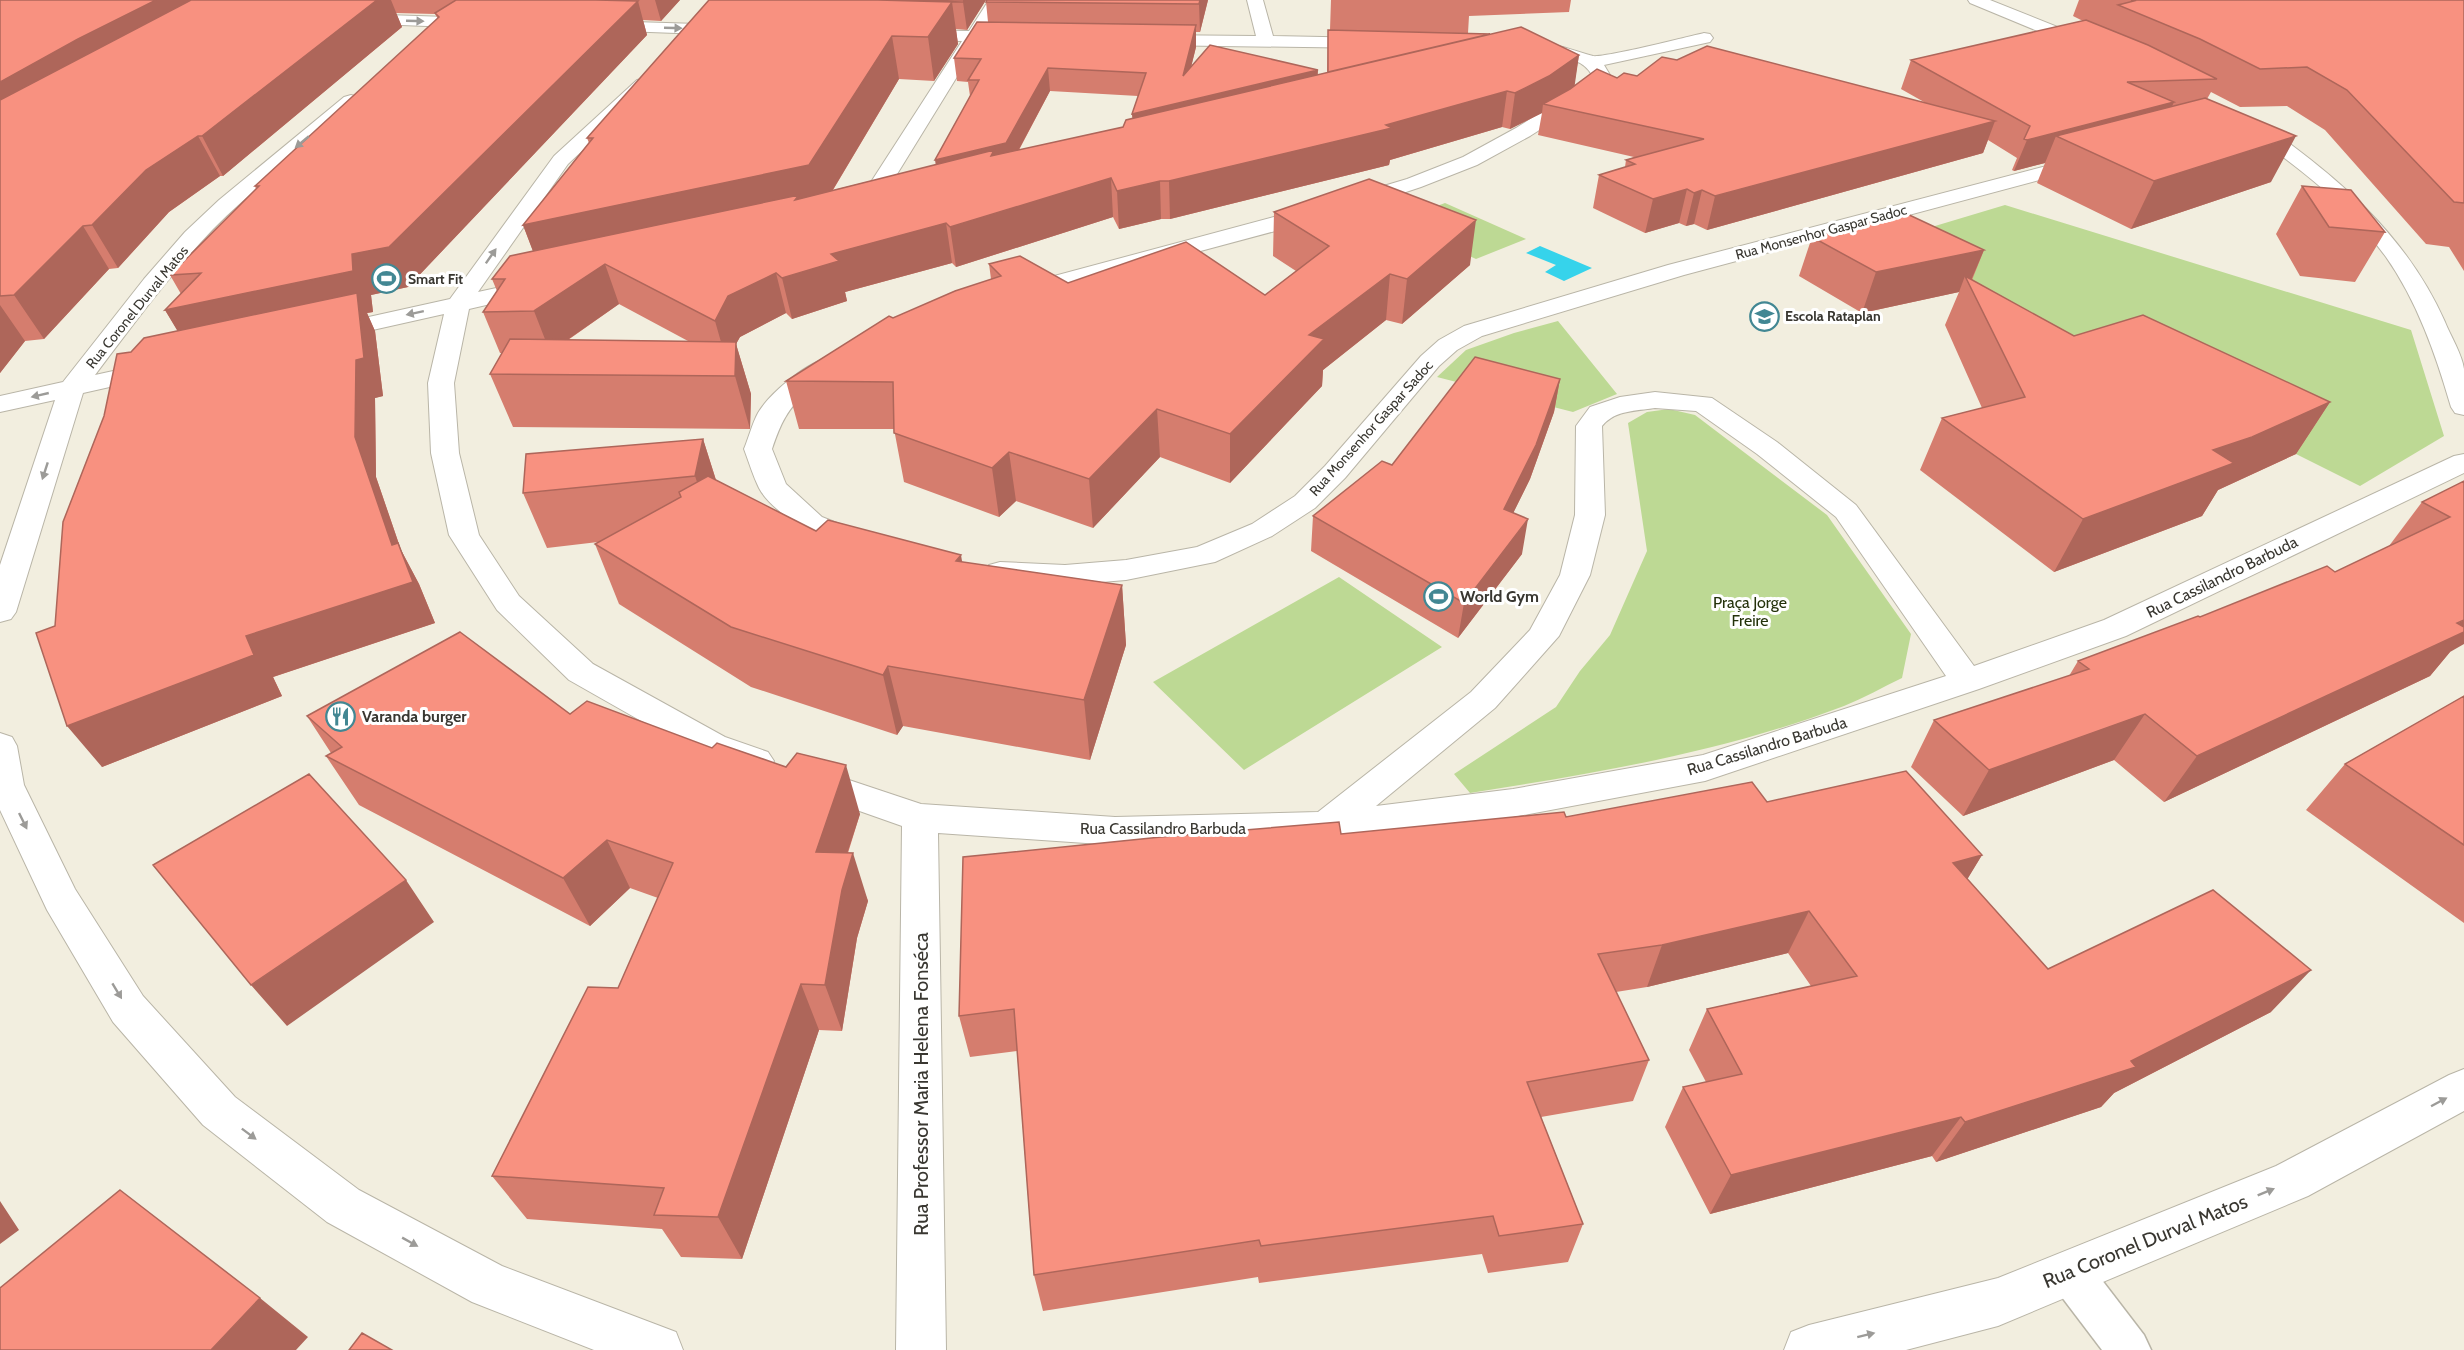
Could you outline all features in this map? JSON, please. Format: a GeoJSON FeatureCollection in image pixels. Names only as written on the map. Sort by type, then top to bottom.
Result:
{"type":"FeatureCollection","features":[{"type":"Feature","properties":{"kind":"street"},"geometry":{"type":"LineString","coordinates":[[862,213],[997,0]]}},
{"type":"Feature","properties":{"kind":"street"},"geometry":{"type":"LineString","coordinates":[[1255,0],[1266,42]]}},
{"type":"Feature","properties":{"kind":"street"},"geometry":{"type":"LineString","coordinates":[[1976,0],[2109,54]]}},
{"type":"Feature","properties":{"kind":"street"},"geometry":{"type":"LineString","coordinates":[[440,41],[469,23],[494,14]]}},
{"type":"Feature","properties":{"kind":"street"},"geometry":{"type":"LineString","coordinates":[[679,51],[722,14]]}},
{"type":"Feature","properties":{"kind":"street"},"geometry":{"type":"LineString","coordinates":[[335,18],[469,23]]}},
{"type":"Feature","properties":{"kind":"street"},"geometry":{"type":"LineString","coordinates":[[587,26],[750,30]]}},
{"type":"Feature","properties":{"kind":"street"},"geometry":{"type":"LineString","coordinates":[[899,34],[1033,38]]}},
{"type":"Feature","properties":{"kind":"street"},"geometry":{"type":"LineString","coordinates":[[1525,49],[1571,54],[1593,62],[1704,38]]}},
{"type":"Feature","properties":{"kind":"street"},"geometry":{"type":"LineString","coordinates":[[1138,40],[1390,43]]}},
{"type":"Feature","properties":{"kind":"street"},"geometry":{"type":"LineString","coordinates":[[1004,297],[1338,207],[1414,183],[1470,161],[1523,132],[1596,83],[1601,75],[1593,62]]}},
{"type":"Feature","properties":{"kind":"street","name":"Rua Cassilandro Barbuda"},"geometry":{"type":"LineString","coordinates":[[654,74],[595,126],[561,160],[458,304],[441,383],[445,453],[464,535],[508,603],[581,672],[712,746],[921,818],[1115,831],[1326,826],[1513,803],[1705,768],[1967,681],[2115,628],[2464,462]]}},
{"type":"Feature","properties":{"kind":"street","name":"Rua Coronel Durval Matos"},"geometry":{"type":"LineString","coordinates":[[0,612],[72,388],[152,284],[193,237],[228,205],[372,86]]}},
{"type":"Feature","properties":{"kind":"street"},"geometry":{"type":"LineString","coordinates":[[2236,119],[2303,161],[2346,199],[2384,240],[2415,287],[2446,352],[2464,407]]}},
{"type":"Feature","properties":{"kind":"street","name":"Rua Monsenhor Gaspar Sadoc"},"geometry":{"type":"LineString","coordinates":[[977,568],[1009,574],[1065,575],[1126,570],[1204,555],[1262,530],[1305,502],[1335,472],[1430,361],[1448,345],[1473,331],[1676,270],[2105,156]]}},
{"type":"Feature","properties":{"kind":"street"},"geometry":{"type":"LineString","coordinates":[[306,337],[561,281]]}},
{"type":"Feature","properties":{"kind":"street"},"geometry":{"type":"LineString","coordinates":[[843,356],[800,384],[771,414],[758,449],[773,488],[813,523],[864,545],[888,550]]}},
{"type":"Feature","properties":{"kind":"street"},"geometry":{"type":"LineString","coordinates":[[0,404],[177,365]]}},
{"type":"Feature","properties":{"kind":"street"},"geometry":{"type":"LineString","coordinates":[[1326,826],[1483,700],[1543,636],[1575,575],[1590,515],[1589,426],[1599,414],[1620,405],[1655,400],[1703,404],[1793,469],[1846,512],[1967,681]]}},
{"type":"Feature","properties":{"kind":"street"},"geometry":{"type":"LineString","coordinates":[[0,746],[6,785],[67,909],[128,1009],[219,1112],[343,1206],[489,1286],[658,1350]]}},
{"type":"Feature","properties":{"kind":"street","name":"Rua Professor Maria Helena Fonséca"},"geometry":{"type":"LineString","coordinates":[[921,818],[921,1350]]}},
{"type":"Feature","properties":{"kind":"street","name":"Rua Coronel Durval Matos"},"geometry":{"type":"LineString","coordinates":[[1809,1350],[1998,1302],[2292,1181],[2464,1089]]}},
{"type":"Feature","properties":{"kind":"lane"},"geometry":{"type":"LineString","coordinates":[[2070,1273],[2129,1350]]}},
{"type":"Feature","properties":{"kind":"green space"},"geometry":{"type":"Polygon","coordinates":[[[1445,203],[1526,239],[1476,259],[1394,222],[1445,203]]]}},
{"type":"Feature","properties":{"kind":"green space"},"geometry":{"type":"Polygon","coordinates":[[[2005,205],[2411,330],[2444,436],[2360,486],[1875,244],[2005,205]]]}},
{"type":"Feature","properties":{"kind":"green space"},"geometry":{"type":"Polygon","coordinates":[[[1558,321],[1617,394],[1573,412],[1437,377],[1466,350],[1558,321]]]}},
{"type":"Feature","properties":{"kind":"green space","name":"Praça Jorge Freire"},"geometry":{"type":"Polygon","coordinates":[[[1669,409],[1695,415],[1827,515],[1911,634],[1902,678],[1844,706],[1753,736],[1613,769],[1470,793],[1454,774],[1556,707],[1580,671],[1610,635],[1647,551],[1628,423],[1647,412],[1669,409]]]}},
{"type":"Feature","properties":{"kind":"green space"},"geometry":{"type":"Polygon","coordinates":[[[1339,577],[1442,647],[1244,770],[1153,682],[1339,577]]]}},
{"type":"Feature","properties":{"kind":"water"},"geometry":{"type":"Polygon","coordinates":[[[1540,246],[1592,268],[1564,281],[1545,272],[1556,265],[1526,253],[1540,246]]]}},
{"type":"Feature","properties":{"kind":"building"},"geometry":{"type":"Polygon","coordinates":[[[0,0],[156,0],[0,82],[0,0]]]}},
{"type":"Feature","properties":{"kind":"building"},"geometry":{"type":"Polygon","coordinates":[[[191,0],[377,0],[202,136],[198,136],[146,170],[92,225],[83,226],[14,295],[0,296],[0,100],[191,0]]]}},
{"type":"Feature","properties":{"kind":"building"},"geometry":{"type":"Polygon","coordinates":[[[456,0],[638,1],[389,247],[352,254],[353,271],[165,310],[201,273],[170,275],[259,186],[255,186],[439,17],[435,13],[456,0]]]}},
{"type":"Feature","properties":{"kind":"building"},"geometry":{"type":"Polygon","coordinates":[[[709,0],[952,2],[928,37],[892,36],[809,165],[523,225],[593,138],[587,138],[709,0]]]}},
{"type":"Feature","properties":{"kind":"building"},"geometry":{"type":"Polygon","coordinates":[[[898,0],[965,0],[963,2],[898,0]]]}},
{"type":"Feature","properties":{"kind":"building"},"geometry":{"type":"Polygon","coordinates":[[[987,0],[1200,0],[1199,4],[986,2],[987,0]]]}},
{"type":"Feature","properties":{"kind":"building"},"geometry":{"type":"Polygon","coordinates":[[[2131,0],[2464,0],[2464,203],[2454,202],[2347,90],[2307,67],[2260,69],[2200,39],[2118,5],[2134,1],[2131,0]]]}},
{"type":"Feature","properties":{"kind":"building"},"geometry":{"type":"Polygon","coordinates":[[[2086,20],[2148,45],[2217,79],[2127,82],[2174,102],[2027,140],[2024,139],[2030,126],[1911,60],[2086,20]]]}},
{"type":"Feature","properties":{"kind":"building"},"geometry":{"type":"Polygon","coordinates":[[[977,22],[1196,25],[1183,76],[1210,45],[1318,70],[1132,114],[1146,73],[1048,68],[1006,143],[935,160],[979,80],[968,80],[981,59],[954,58],[977,22]]]}},
{"type":"Feature","properties":{"kind":"building"},"geometry":{"type":"Polygon","coordinates":[[[1521,27],[1579,55],[1549,76],[1515,93],[1507,91],[1386,125],[1392,128],[1169,181],[1117,191],[1111,178],[950,227],[946,223],[831,254],[839,261],[782,278],[776,273],[728,296],[715,321],[605,264],[534,311],[483,312],[505,279],[492,279],[510,256],[799,195],[795,200],[994,150],[991,156],[1123,127],[1126,120],[1521,27]]]}},
{"type":"Feature","properties":{"kind":"building"},"geometry":{"type":"Polygon","coordinates":[[[1328,30],[1490,34],[1328,72],[1328,30]]]}},
{"type":"Feature","properties":{"kind":"building"},"geometry":{"type":"Polygon","coordinates":[[[1707,46],[1995,121],[1715,196],[1702,190],[1694,193],[1687,189],[1653,199],[1599,175],[1635,164],[1626,160],[1704,139],[1543,104],[1570,89],[1597,69],[1617,78],[1624,73],[1637,76],[1662,57],[1677,60],[1707,46]]]}},
{"type":"Feature","properties":{"kind":"building"},"geometry":{"type":"Polygon","coordinates":[[[2205,98],[2296,136],[2154,181],[2056,136],[2205,98]]]}},
{"type":"Feature","properties":{"kind":"building"},"geometry":{"type":"Polygon","coordinates":[[[1369,179],[1476,220],[1407,279],[1390,274],[1309,335],[1324,339],[1230,434],[1157,409],[1089,479],[1009,452],[992,468],[894,433],[893,382],[786,381],[889,316],[893,318],[955,291],[1001,276],[989,264],[1020,256],[1068,283],[1186,242],[1265,295],[1329,246],[1274,212],[1369,179]]]}},
{"type":"Feature","properties":{"kind":"building"},"geometry":{"type":"Polygon","coordinates":[[[2302,186],[2351,190],[2385,232],[2329,227],[2302,186]]]}},
{"type":"Feature","properties":{"kind":"building"},"geometry":{"type":"Polygon","coordinates":[[[1905,213],[1984,250],[1876,272],[1812,237],[1905,213]]]}},
{"type":"Feature","properties":{"kind":"building"},"geometry":{"type":"Polygon","coordinates":[[[1965,276],[2074,336],[2143,315],[2330,402],[2252,437],[2213,450],[2234,463],[2083,519],[1942,418],[2025,397],[1965,276]]]}},
{"type":"Feature","properties":{"kind":"building"},"geometry":{"type":"Polygon","coordinates":[[[357,293],[364,358],[356,360],[355,437],[392,545],[398,543],[413,582],[246,636],[254,655],[67,726],[36,633],[55,626],[63,522],[104,416],[117,354],[131,352],[144,338],[357,293]]]}},
{"type":"Feature","properties":{"kind":"building"},"geometry":{"type":"Polygon","coordinates":[[[510,339],[736,342],[735,376],[490,374],[510,339]]]}},
{"type":"Feature","properties":{"kind":"building"},"geometry":{"type":"Polygon","coordinates":[[[1475,357],[1560,379],[1536,445],[1504,509],[1528,519],[1464,603],[1313,516],[1382,461],[1392,465],[1475,357]]]}},
{"type":"Feature","properties":{"kind":"building"},"geometry":{"type":"Polygon","coordinates":[[[703,439],[695,476],[523,493],[526,454],[703,439]]]}},
{"type":"Feature","properties":{"kind":"building"},"geometry":{"type":"Polygon","coordinates":[[[708,476],[816,531],[828,520],[961,555],[956,561],[1122,585],[1084,700],[888,666],[883,675],[731,627],[595,544],[681,497],[679,492],[708,476]]]}},
{"type":"Feature","properties":{"kind":"building"},"geometry":{"type":"Polygon","coordinates":[[[2464,481],[2464,620],[2457,623],[2464,627],[2464,632],[2197,756],[2145,714],[1989,770],[1934,720],[2089,669],[2078,661],[2200,617],[2327,566],[2335,572],[2450,517],[2422,502],[2464,481]]]}},
{"type":"Feature","properties":{"kind":"building"},"geometry":{"type":"Polygon","coordinates":[[[460,632],[570,714],[587,701],[712,748],[717,743],[786,767],[797,753],[846,765],[816,852],[853,853],[842,890],[825,985],[801,984],[718,1217],[654,1215],[664,1188],[492,1176],[588,987],[618,988],[673,863],[607,840],[563,878],[326,756],[342,747],[307,716],[460,632]]]}},
{"type":"Feature","properties":{"kind":"building"},"geometry":{"type":"Polygon","coordinates":[[[2464,696],[2464,845],[2345,764],[2464,696]]]}},
{"type":"Feature","properties":{"kind":"building"},"geometry":{"type":"Polygon","coordinates":[[[1906,771],[1982,855],[1953,863],[2048,969],[2213,890],[2311,970],[2131,1061],[2136,1067],[1965,1122],[1961,1117],[1731,1175],[1683,1087],[1742,1074],[1707,1009],[1857,976],[1809,911],[1662,945],[1598,954],[1649,1060],[1527,1082],[1583,1224],[1499,1236],[1493,1216],[1261,1246],[1259,1240],[1034,1275],[1014,1009],[959,1016],[963,857],[1339,822],[1341,834],[1564,812],[1566,817],[1752,782],[1767,802],[1906,771]]]}},
{"type":"Feature","properties":{"kind":"building"},"geometry":{"type":"Polygon","coordinates":[[[309,774],[406,880],[251,985],[153,865],[309,774]]]}},
{"type":"Feature","properties":{"kind":"building"},"geometry":{"type":"Polygon","coordinates":[[[120,1190],[260,1298],[211,1350],[0,1350],[0,1288],[120,1190]]]}},
{"type":"Feature","properties":{"kind":"building"},"geometry":{"type":"Polygon","coordinates":[[[362,1333],[392,1350],[349,1350],[362,1333]]]}},
{"type":"Feature","properties":{"kind":"place","name":"Smart Fit"},"geometry":{"type":"Point","coordinates":[387,279]}},
{"type":"Feature","properties":{"kind":"place","name":"Escola Rataplan"},"geometry":{"type":"Point","coordinates":[1764,316]}},
{"type":"Feature","properties":{"kind":"place","name":"World Gym"},"geometry":{"type":"Point","coordinates":[1439,596]}},
{"type":"Feature","properties":{"kind":"place","name":"Varanda burger"},"geometry":{"type":"Point","coordinates":[341,716]}}]}
